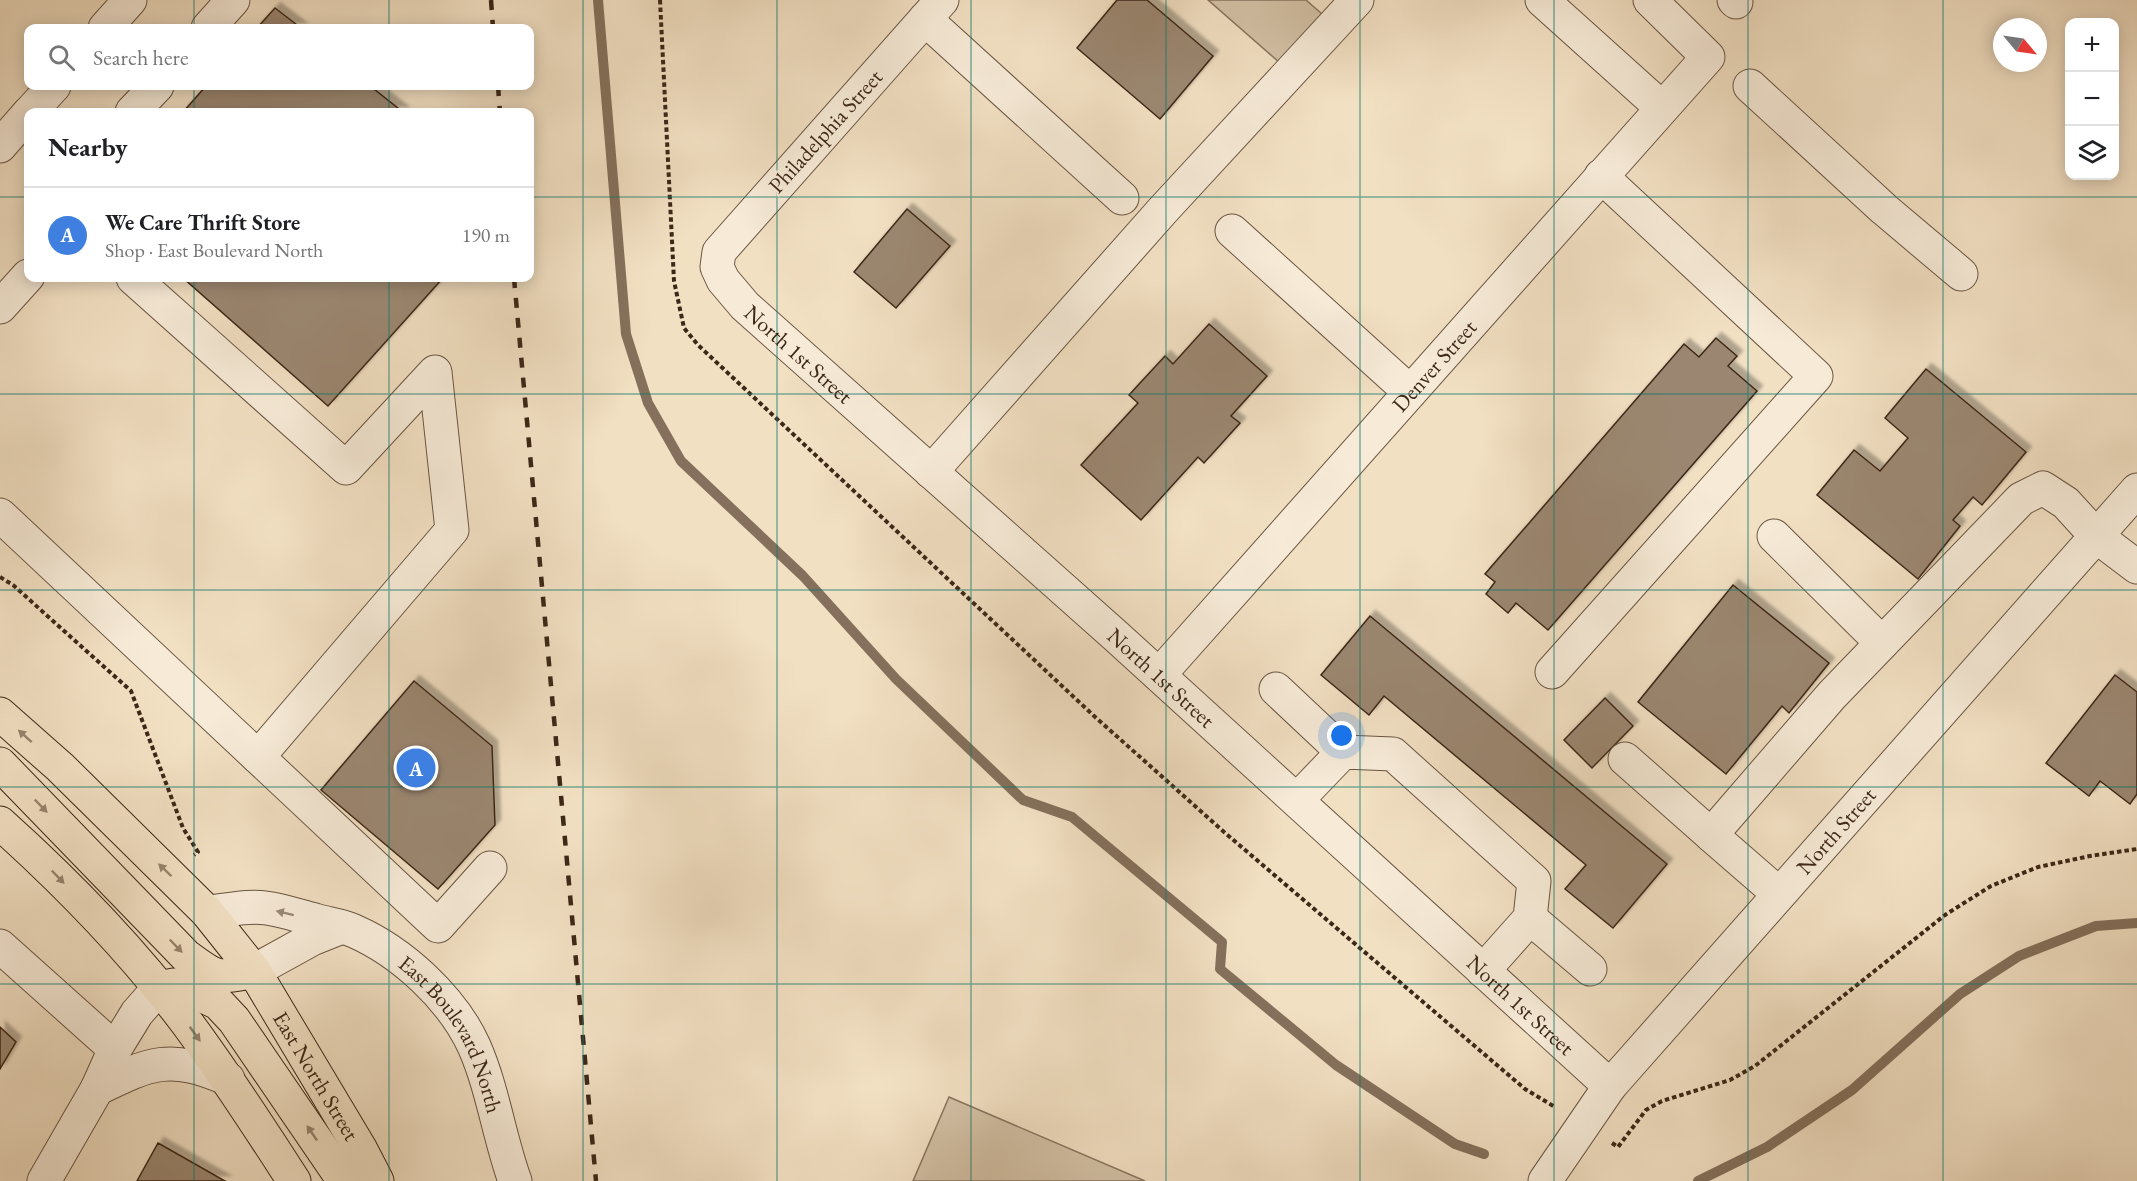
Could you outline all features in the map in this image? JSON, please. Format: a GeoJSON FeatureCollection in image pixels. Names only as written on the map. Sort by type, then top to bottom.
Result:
{"type":"FeatureCollection","features":[{"type":"Feature","properties":{"kind":"main road"},"geometry":{"type":"LineString","coordinates":[[0,714],[60,767],[207,912],[254,971],[228,976],[211,975],[186,956],[0,764]]}},
{"type":"Feature","properties":{"kind":"main road"},"geometry":{"type":"LineString","coordinates":[[0,823],[43,861],[114,935],[159,988],[228,1079],[294,1181]]}},
{"type":"Feature","properties":{"kind":"main road","name":"East North Street"},"geometry":{"type":"LineString","coordinates":[[254,971],[361,1150],[377,1181]]}},
{"type":"Feature","properties":{"kind":"main road"},"geometry":{"type":"LineString","coordinates":[[159,988],[174,985],[218,1003],[240,1029],[345,1181]]}},
{"type":"Feature","properties":{"kind":"street"},"geometry":{"type":"LineString","coordinates":[[109,24],[130,0]]}},
{"type":"Feature","properties":{"kind":"street"},"geometry":{"type":"LineString","coordinates":[[212,24],[233,0]]}},
{"type":"Feature","properties":{"kind":"street"},"geometry":{"type":"LineString","coordinates":[[931,472],[1163,210],[1357,0]]}},
{"type":"Feature","properties":{"kind":"street"},"geometry":{"type":"LineString","coordinates":[[1542,0],[1662,108]]}},
{"type":"Feature","properties":{"kind":"street","name":"Denver Street"},"geometry":{"type":"LineString","coordinates":[[1159,675],[1708,57],[1650,0]]}},
{"type":"Feature","properties":{"kind":"street"},"geometry":{"type":"LineString","coordinates":[[933,10],[1122,198]]}},
{"type":"Feature","properties":{"kind":"street","name":"Philadelphia Street"},"geometry":{"type":"LineString","coordinates":[[717,267],[719,252],[734,232],[933,10]]}},
{"type":"Feature","properties":{"kind":"street"},"geometry":{"type":"LineString","coordinates":[[1750,86],[1884,209],[1961,274]]}},
{"type":"Feature","properties":{"kind":"street"},"geometry":{"type":"LineString","coordinates":[[34,108],[50,90]]}},
{"type":"Feature","properties":{"kind":"street"},"geometry":{"type":"LineString","coordinates":[[136,108],[153,90]]}},
{"type":"Feature","properties":{"kind":"street"},"geometry":{"type":"LineString","coordinates":[[0,146],[24,119]]}},
{"type":"Feature","properties":{"kind":"street"},"geometry":{"type":"LineString","coordinates":[[1552,672],[1816,376],[1601,176]]}},
{"type":"Feature","properties":{"kind":"street"},"geometry":{"type":"LineString","coordinates":[[1232,231],[1410,392]]}},
{"type":"Feature","properties":{"kind":"street","name":"North 1st Street"},"geometry":{"type":"LineString","coordinates":[[717,267],[723,280],[745,306],[1159,675],[1610,1086]]}},
{"type":"Feature","properties":{"kind":"street"},"geometry":{"type":"LineString","coordinates":[[0,307],[24,280]]}},
{"type":"Feature","properties":{"kind":"street"},"geometry":{"type":"LineString","coordinates":[[137,282],[346,468],[435,372],[452,530],[258,757]]}},
{"type":"Feature","properties":{"kind":"street"},"geometry":{"type":"LineString","coordinates":[[1711,835],[1832,695],[2020,499],[2043,488],[2066,503],[2096,536],[2137,567]]}},
{"type":"Feature","properties":{"kind":"street","name":"North Street"},"geometry":{"type":"LineString","coordinates":[[1545,1181],[1610,1086],[2137,490]]}},
{"type":"Feature","properties":{"kind":"street"},"geometry":{"type":"LineString","coordinates":[[0,515],[438,926],[490,868]]}},
{"type":"Feature","properties":{"kind":"street"},"geometry":{"type":"LineString","coordinates":[[1774,536],[1882,643]]}},
{"type":"Feature","properties":{"kind":"street"},"geometry":{"type":"LineString","coordinates":[[1276,689],[1343,752],[1393,754],[1533,881],[1530,918],[1483,970]]}},
{"type":"Feature","properties":{"kind":"street"},"geometry":{"type":"LineString","coordinates":[[1297,801],[1343,752]]}},
{"type":"Feature","properties":{"kind":"street"},"geometry":{"type":"LineString","coordinates":[[1625,759],[1779,894]]}},
{"type":"Feature","properties":{"kind":"street","name":"East Boulevard North"},"geometry":{"type":"LineString","coordinates":[[207,912],[246,907],[266,908],[342,927],[362,935],[406,962],[429,983],[456,1015],[473,1045],[484,1073],[507,1160],[515,1181]]}},
{"type":"Feature","properties":{"kind":"street"},"geometry":{"type":"LineString","coordinates":[[1530,918],[1590,969]]}},
{"type":"Feature","properties":{"kind":"street"},"geometry":{"type":"LineString","coordinates":[[254,971],[312,939],[342,927]]}},
{"type":"Feature","properties":{"kind":"street"},"geometry":{"type":"LineString","coordinates":[[0,946],[115,1049]]}},
{"type":"Feature","properties":{"kind":"street"},"geometry":{"type":"LineString","coordinates":[[44,1181],[96,1089],[115,1049],[137,1013],[159,988]]}},
{"type":"Feature","properties":{"kind":"street"},"geometry":{"type":"LineString","coordinates":[[96,1089],[141,1068],[169,1064],[185,1064],[228,1079]]}},
{"type":"Feature","properties":{"kind":"path"},"geometry":{"type":"LineString","coordinates":[[660,0],[674,281],[684,328],[698,345],[1085,707],[1224,832],[1525,1089],[1583,1123],[1618,1147],[1646,1110],[1672,1097],[1730,1080],[1755,1066],[1945,915],[1991,886],[2038,867],[2137,849]]}},
{"type":"Feature","properties":{"kind":"path"},"geometry":{"type":"LineString","coordinates":[[0,577],[13,585],[131,691],[183,828],[198,852],[190,858]]}},
{"type":"Feature","properties":{"kind":"shaded area"},"geometry":{"type":"Polygon","coordinates":[[[1208,0],[1306,0],[1322,14],[1280,63],[1208,0]]]}},
{"type":"Feature","properties":{"kind":"shaded area"},"geometry":{"type":"Polygon","coordinates":[[[949,1097],[1145,1181],[913,1181],[949,1097]]]}},
{"type":"Feature","properties":{"kind":"building"},"geometry":{"type":"Polygon","coordinates":[[[1117,0],[1147,0],[1213,56],[1160,119],[1077,48],[1117,0]]]}},
{"type":"Feature","properties":{"kind":"building"},"geometry":{"type":"Polygon","coordinates":[[[275,8],[296,24],[261,24],[275,8]]]}},
{"type":"Feature","properties":{"kind":"building"},"geometry":{"type":"Polygon","coordinates":[[[202,90],[375,90],[398,108],[187,108],[202,90]]]}},
{"type":"Feature","properties":{"kind":"building"},"geometry":{"type":"Polygon","coordinates":[[[907,209],[950,246],[896,308],[854,272],[907,209]]]}},
{"type":"Feature","properties":{"kind":"building"},"geometry":{"type":"Polygon","coordinates":[[[188,282],[439,282],[328,406],[188,282]]]}},
{"type":"Feature","properties":{"kind":"building"},"geometry":{"type":"Polygon","coordinates":[[[1209,324],[1267,376],[1231,416],[1240,423],[1204,463],[1198,457],[1141,520],[1081,465],[1138,403],[1129,395],[1165,356],[1173,364],[1209,324]]]}},
{"type":"Feature","properties":{"kind":"building"},"geometry":{"type":"Polygon","coordinates":[[[1716,338],[1737,356],[1728,366],[1757,391],[1548,630],[1516,603],[1508,613],[1486,594],[1495,582],[1485,574],[1684,344],[1699,357],[1716,338]]]}},
{"type":"Feature","properties":{"kind":"building"},"geometry":{"type":"Polygon","coordinates":[[[1926,369],[2026,452],[1982,505],[1973,497],[1953,520],[1960,526],[1918,579],[1817,495],[1854,450],[1880,471],[1908,438],[1885,418],[1926,369]]]}},
{"type":"Feature","properties":{"kind":"building"},"geometry":{"type":"Polygon","coordinates":[[[1733,585],[1829,663],[1789,713],[1782,706],[1726,774],[1638,702],[1733,585]]]}},
{"type":"Feature","properties":{"kind":"building"},"geometry":{"type":"Polygon","coordinates":[[[1370,616],[1667,864],[1613,928],[1565,889],[1586,865],[1384,696],[1369,715],[1321,675],[1370,616]]]}},
{"type":"Feature","properties":{"kind":"building"},"geometry":{"type":"Polygon","coordinates":[[[2115,675],[2137,692],[2137,794],[2130,804],[2100,781],[2089,796],[2046,763],[2115,675]]]}},
{"type":"Feature","properties":{"kind":"building"},"geometry":{"type":"Polygon","coordinates":[[[414,681],[492,746],[495,825],[438,889],[321,790],[414,681]]]}},
{"type":"Feature","properties":{"kind":"building"},"geometry":{"type":"Polygon","coordinates":[[[1605,698],[1633,726],[1592,768],[1564,740],[1605,698]]]}},
{"type":"Feature","properties":{"kind":"building"},"geometry":{"type":"Polygon","coordinates":[[[0,1027],[16,1042],[0,1069],[0,1027]]]}},
{"type":"Feature","properties":{"kind":"building"},"geometry":{"type":"Polygon","coordinates":[[[158,1143],[225,1181],[137,1181],[158,1143]]]}},
{"type":"Feature","properties":{"kind":"waterway"},"geometry":{"type":"LineString","coordinates":[[598,0],[626,334],[648,403],[681,461],[803,576],[896,679],[1023,800],[1072,817],[1222,942],[1220,969],[1336,1065],[1455,1144],[1484,1154]]}},
{"type":"Feature","properties":{"kind":"waterway"},"geometry":{"type":"LineString","coordinates":[[1698,1181],[1767,1147],[1852,1090],[1960,994],[2019,956],[2096,926],[2137,923]]}},
{"type":"Feature","properties":{"kind":"railway"},"geometry":{"type":"LineString","coordinates":[[491,0],[493,24]]}},
{"type":"Feature","properties":{"kind":"railway"},"geometry":{"type":"LineString","coordinates":[[498,90],[500,108]]}},
{"type":"Feature","properties":{"kind":"railway"},"geometry":{"type":"LineString","coordinates":[[514,282],[596,1181]]}},
{"type":"Feature","properties":{"kind":"place","name":"We Care Thrift Store"},"geometry":{"type":"Point","coordinates":[416,768]}}]}
